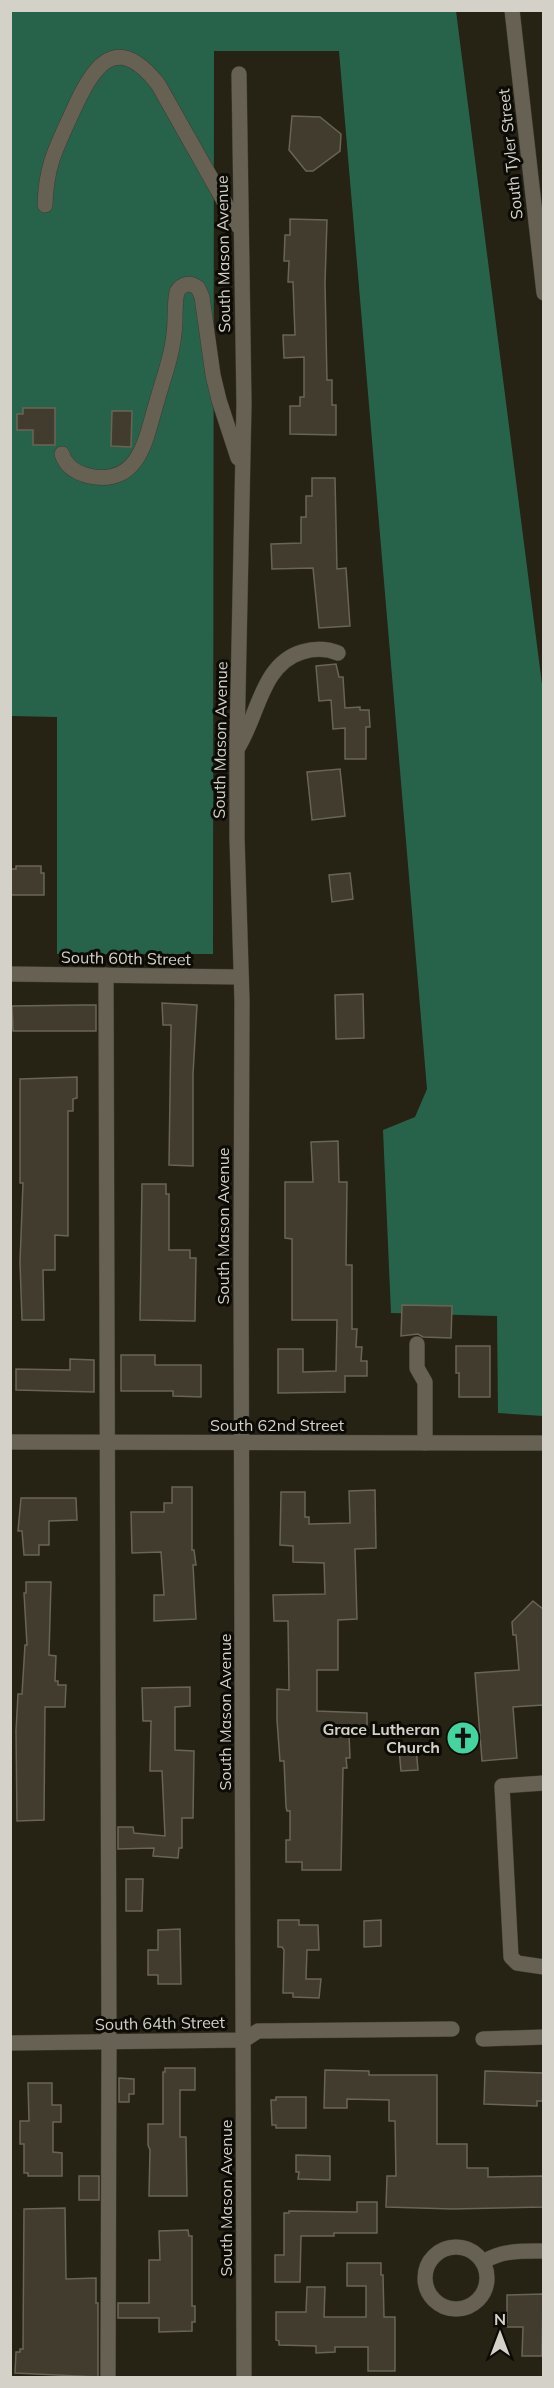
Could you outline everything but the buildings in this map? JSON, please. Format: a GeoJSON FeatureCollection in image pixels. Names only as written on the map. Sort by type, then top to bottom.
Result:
{"type":"FeatureCollection","features":[{"type":"Feature","properties":{"kind":"street","name":"South Tyler Street"},"geometry":{"type":"LineString","coordinates":[[512,10],[543,293]]}},
{"type":"Feature","properties":{"kind":"street"},"geometry":{"type":"LineString","coordinates":[[45,205],[45,182],[51,159],[84,87],[101,63],[113,59],[124,59],[144,70],[158,84],[239,228]]}},
{"type":"Feature","properties":{"kind":"street","name":"South Mason Avenue"},"geometry":{"type":"LineString","coordinates":[[238,74],[244,404],[237,749],[241,976],[244,2378]]}},
{"type":"Feature","properties":{"kind":"street"},"geometry":{"type":"LineString","coordinates":[[62,454],[72,469],[84,475],[99,477],[121,473],[138,459],[146,441],[171,351],[177,292],[182,286],[189,284],[198,288],[202,297],[211,364],[219,400],[242,466]]}},
{"type":"Feature","properties":{"kind":"street"},"geometry":{"type":"LineString","coordinates":[[237,749],[246,735],[261,694],[278,668],[296,654],[315,648],[338,653]]}},
{"type":"Feature","properties":{"kind":"street","name":"South 60th Street"},"geometry":{"type":"LineString","coordinates":[[10,974],[241,976]]}},
{"type":"Feature","properties":{"kind":"street"},"geometry":{"type":"LineString","coordinates":[[106,975],[108,2378]]}},
{"type":"Feature","properties":{"kind":"street"},"geometry":{"type":"LineString","coordinates":[[417,1344],[417,1368],[425,1382],[425,1443]]}},
{"type":"Feature","properties":{"kind":"street","name":"South 62nd Street"},"geometry":{"type":"LineString","coordinates":[[10,1442],[543,1443]]}},
{"type":"Feature","properties":{"kind":"street"},"geometry":{"type":"LineString","coordinates":[[543,1783],[502,1786],[511,1957],[517,1963],[543,1967]]}},
{"type":"Feature","properties":{"kind":"street","name":"South 64th Street"},"geometry":{"type":"LineString","coordinates":[[10,2043],[244,2040],[258,2031],[452,2029]]}},
{"type":"Feature","properties":{"kind":"street"},"geometry":{"type":"LineString","coordinates":[[483,2039],[543,2037]]}},
{"type":"Feature","properties":{"kind":"street"},"geometry":{"type":"LineString","coordinates":[[461,2247],[477,2255],[483,2262],[486,2270],[486,2287],[476,2301],[469,2306],[451,2308],[436,2301],[430,2294],[427,2286],[427,2268],[431,2261],[444,2250],[461,2247]]}},
{"type":"Feature","properties":{"kind":"street"},"geometry":{"type":"LineString","coordinates":[[483,2262],[493,2255],[510,2251],[543,2251]]}},
{"type":"Feature","properties":{"kind":"green space"},"geometry":{"type":"Polygon","coordinates":[[[10,11],[456,11],[544,700],[543,1416],[498,1413],[497,1316],[391,1313],[383,1130],[415,1117],[427,1089],[339,51],[214,51],[213,954],[57,954],[57,717],[11,716],[10,11]]]}},
{"type":"Feature","properties":{"kind":"place","name":"Grace Lutheran Church"},"geometry":{"type":"Point","coordinates":[463,1738]}}]}
